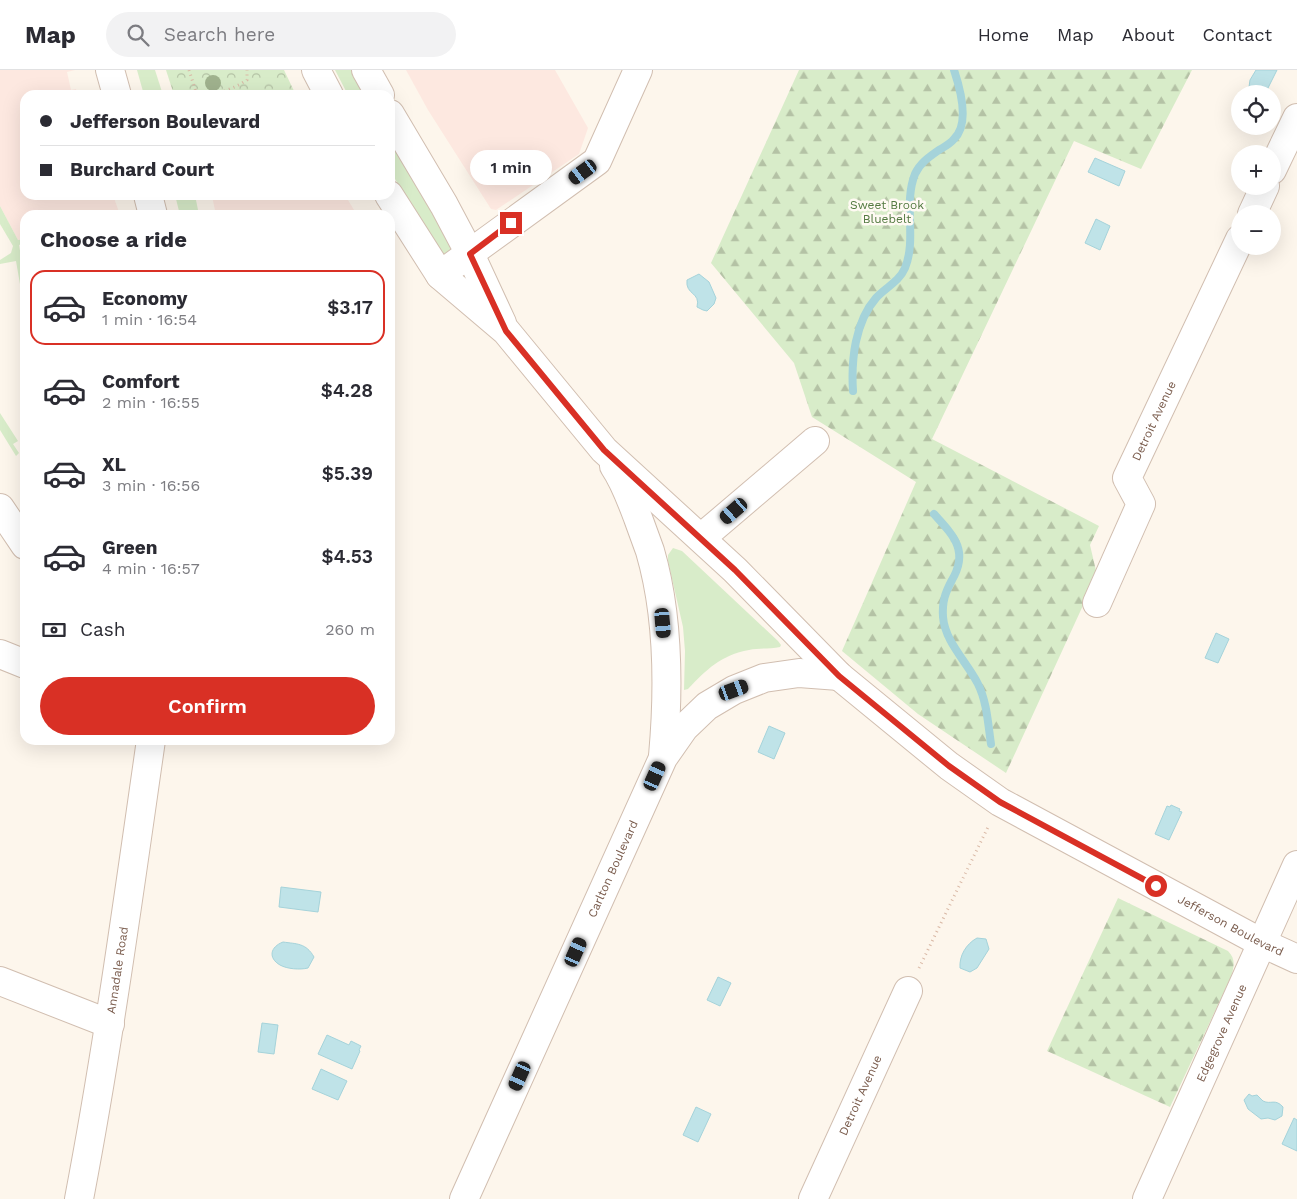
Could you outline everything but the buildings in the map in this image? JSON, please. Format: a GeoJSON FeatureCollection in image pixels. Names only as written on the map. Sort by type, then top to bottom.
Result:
{"type":"FeatureCollection","features":[{"type":"Feature","properties":{"kind":"street"},"geometry":{"type":"LineString","coordinates":[[110,70],[116,90]]}},
{"type":"Feature","properties":{"kind":"street"},"geometry":{"type":"LineString","coordinates":[[316,70],[326,90]]}},
{"type":"Feature","properties":{"kind":"street"},"geometry":{"type":"LineString","coordinates":[[366,70],[377,90]]}},
{"type":"Feature","properties":{"kind":"street"},"geometry":{"type":"LineString","coordinates":[[440,275],[597,161],[638,70]]}},
{"type":"Feature","properties":{"kind":"street"},"geometry":{"type":"LineString","coordinates":[[1281,151],[1297,118]]}},
{"type":"Feature","properties":{"kind":"street","name":"Jefferson Boulevard"},"geometry":{"type":"LineString","coordinates":[[395,123],[470,254],[506,331]]}},
{"type":"Feature","properties":{"kind":"street","name":"Jefferson Boulevard"},"geometry":{"type":"LineString","coordinates":[[392,200],[440,275],[506,331],[604,450],[735,570],[839,676],[949,766],[1000,802],[1262,943],[1297,959]]}},
{"type":"Feature","properties":{"kind":"street","name":"Detroit Avenue"},"geometry":{"type":"LineString","coordinates":[[1097,603],[1141,504],[1127,478],[1232,255]]}},
{"type":"Feature","properties":{"kind":"street"},"geometry":{"type":"LineString","coordinates":[[701,538],[815,441]]}},
{"type":"Feature","properties":{"kind":"street","name":"Carlton Boulevard"},"geometry":{"type":"LineString","coordinates":[[604,450],[624,480],[647,542],[661,603],[666,663],[667,712],[663,758]]}},
{"type":"Feature","properties":{"kind":"street"},"geometry":{"type":"LineString","coordinates":[[0,508],[20,537]]}},
{"type":"Feature","properties":{"kind":"street"},"geometry":{"type":"LineString","coordinates":[[0,654],[20,662]]}},
{"type":"Feature","properties":{"kind":"street","name":"Carlton Boulevard"},"geometry":{"type":"LineString","coordinates":[[464,1199],[663,758],[684,728],[707,706],[734,690],[764,678],[798,673],[839,676]]}},
{"type":"Feature","properties":{"kind":"street","name":"Annadale Road"},"geometry":{"type":"LineString","coordinates":[[79,1199],[110,1024],[150,745]]}},
{"type":"Feature","properties":{"kind":"street","name":"Edgegrove Avenue"},"geometry":{"type":"LineString","coordinates":[[1147,1199],[1297,865]]}},
{"type":"Feature","properties":{"kind":"street"},"geometry":{"type":"LineString","coordinates":[[0,981],[110,1024]]}},
{"type":"Feature","properties":{"kind":"street","name":"Detroit Avenue"},"geometry":{"type":"LineString","coordinates":[[813,1199],[908,991]]}},
{"type":"Feature","properties":{"kind":"path"},"geometry":{"type":"LineString","coordinates":[[189,70],[195,90]]}},
{"type":"Feature","properties":{"kind":"path"},"geometry":{"type":"LineString","coordinates":[[227,90],[247,80],[247,70]]}},
{"type":"Feature","properties":{"kind":"path"},"geometry":{"type":"LineString","coordinates":[[908,991],[1000,802]]}},
{"type":"Feature","properties":{"kind":"shaded area"},"geometry":{"type":"Polygon","coordinates":[[[0,70],[75,70],[67,72],[71,90],[20,90],[20,200],[115,200],[118,210],[20,210],[20,240],[18,240],[0,206],[0,70]]]}},
{"type":"Feature","properties":{"kind":"shaded area"},"geometry":{"type":"Polygon","coordinates":[[[406,70],[555,70],[588,128],[579,154],[496,210],[491,209],[428,110],[406,70]]]}},
{"type":"Feature","properties":{"kind":"shaded area"},"geometry":{"type":"Polygon","coordinates":[[[213,200],[348,200],[354,210],[215,210],[213,200]]]}},
{"type":"Feature","properties":{"kind":"green space"},"geometry":{"type":"Polygon","coordinates":[[[137,70],[155,70],[161,90],[143,90],[137,70]]]}},
{"type":"Feature","properties":{"kind":"green space"},"geometry":{"type":"Polygon","coordinates":[[[166,70],[284,70],[294,90],[172,90],[166,70]]]}},
{"type":"Feature","properties":{"kind":"green space"},"geometry":{"type":"Polygon","coordinates":[[[335,70],[351,70],[361,90],[345,90],[335,70]]]}},
{"type":"Feature","properties":{"kind":"green space","name":"Sweet Brook Bluebelt"},"geometry":{"type":"Polygon","coordinates":[[[799,70],[1192,70],[1141,169],[1074,141],[932,439],[1099,526],[1090,545],[1097,575],[1006,773],[918,714],[842,651],[916,482],[812,417],[794,363],[711,263],[799,70]]]}},
{"type":"Feature","properties":{"kind":"green space"},"geometry":{"type":"Polygon","coordinates":[[[395,150],[452,247],[448,254],[442,254],[395,179],[395,150]]]}},
{"type":"Feature","properties":{"kind":"green space"},"geometry":{"type":"Polygon","coordinates":[[[176,200],[196,200],[198,210],[179,210],[176,200]]]}},
{"type":"Feature","properties":{"kind":"green space"},"geometry":{"type":"Polygon","coordinates":[[[0,206],[18,240],[20,240],[20,284],[16,261],[0,264],[0,260],[11,253],[13,246],[0,224],[0,206]]]}},
{"type":"Feature","properties":{"kind":"green space"},"geometry":{"type":"Polygon","coordinates":[[[0,413],[18,441],[13,444],[19,453],[16,456],[0,430],[0,413]]]}},
{"type":"Feature","properties":{"kind":"green space"},"geometry":{"type":"Polygon","coordinates":[[[673,548],[682,551],[778,641],[781,645],[780,647],[749,650],[730,656],[715,664],[688,689],[684,690],[685,651],[683,627],[668,561],[668,555],[673,548]]]}},
{"type":"Feature","properties":{"kind":"green space"},"geometry":{"type":"Polygon","coordinates":[[[1118,898],[1228,951],[1233,960],[1231,977],[1170,1107],[1047,1051],[1118,898]]]}},
{"type":"Feature","properties":{"kind":"water"},"geometry":{"type":"Polygon","coordinates":[[[1256,70],[1277,70],[1270,85],[1249,85],[1256,70]]]}},
{"type":"Feature","properties":{"kind":"water"},"geometry":{"type":"Polygon","coordinates":[[[1095,158],[1125,171],[1119,186],[1088,172],[1095,158]]]}},
{"type":"Feature","properties":{"kind":"water"},"geometry":{"type":"Polygon","coordinates":[[[1096,219],[1110,226],[1100,250],[1085,243],[1096,219]]]}},
{"type":"Feature","properties":{"kind":"water"},"geometry":{"type":"Polygon","coordinates":[[[699,274],[709,282],[716,298],[714,304],[707,311],[697,307],[697,299],[687,285],[687,280],[699,274]]]}},
{"type":"Feature","properties":{"kind":"water"},"geometry":{"type":"Polygon","coordinates":[[[1216,633],[1229,639],[1218,663],[1205,658],[1216,633]]]}},
{"type":"Feature","properties":{"kind":"water"},"geometry":{"type":"Polygon","coordinates":[[[769,726],[785,733],[774,759],[758,752],[769,726]]]}},
{"type":"Feature","properties":{"kind":"water"},"geometry":{"type":"Polygon","coordinates":[[[1171,805],[1182,812],[1169,840],[1155,834],[1167,806],[1170,807],[1171,805]]]}},
{"type":"Feature","properties":{"kind":"water"},"geometry":{"type":"Polygon","coordinates":[[[281,887],[321,892],[318,912],[279,907],[281,887]]]}},
{"type":"Feature","properties":{"kind":"water"},"geometry":{"type":"Polygon","coordinates":[[[977,938],[986,939],[989,949],[977,968],[970,972],[960,968],[961,959],[967,947],[977,938]]]}},
{"type":"Feature","properties":{"kind":"water"},"geometry":{"type":"Polygon","coordinates":[[[283,942],[301,945],[311,952],[314,957],[308,968],[290,968],[276,962],[272,956],[273,950],[283,942]]]}},
{"type":"Feature","properties":{"kind":"water"},"geometry":{"type":"Polygon","coordinates":[[[718,977],[731,983],[720,1006],[707,1000],[718,977]]]}},
{"type":"Feature","properties":{"kind":"water"},"geometry":{"type":"Polygon","coordinates":[[[262,1023],[278,1025],[274,1054],[258,1052],[262,1023]]]}},
{"type":"Feature","properties":{"kind":"water"},"geometry":{"type":"Polygon","coordinates":[[[327,1035],[349,1045],[351,1041],[361,1046],[352,1069],[318,1054],[327,1035]]]}},
{"type":"Feature","properties":{"kind":"water"},"geometry":{"type":"Polygon","coordinates":[[[321,1069],[347,1081],[338,1100],[312,1089],[321,1069]]]}},
{"type":"Feature","properties":{"kind":"water"},"geometry":{"type":"Polygon","coordinates":[[[1249,1094],[1252,1096],[1257,1095],[1266,1102],[1280,1104],[1283,1107],[1282,1116],[1275,1120],[1261,1119],[1248,1109],[1244,1100],[1249,1094]]]}},
{"type":"Feature","properties":{"kind":"water"},"geometry":{"type":"Polygon","coordinates":[[[696,1107],[711,1114],[698,1142],[683,1135],[696,1107]]]}},
{"type":"Feature","properties":{"kind":"water"},"geometry":{"type":"Polygon","coordinates":[[[1294,1118],[1297,1120],[1297,1151],[1282,1144],[1294,1118]]]}},
{"type":"Feature","properties":{"kind":"waterway"},"geometry":{"type":"LineString","coordinates":[[853,391],[854,354],[863,318],[876,298],[896,281],[905,268],[910,245],[910,197],[915,174],[925,160],[952,141],[962,124],[962,106],[954,70]]}},
{"type":"Feature","properties":{"kind":"waterway"},"geometry":{"type":"LineString","coordinates":[[934,514],[953,537],[959,552],[957,570],[944,602],[943,617],[945,626],[952,643],[981,691],[987,713],[991,744]]}},
{"type":"Feature","properties":{"kind":"route"},"geometry":{"type":"LineString","coordinates":[[511,223],[470,254],[506,331],[604,450],[735,570],[839,676],[949,766],[1000,802],[1156,886]]}}]}
